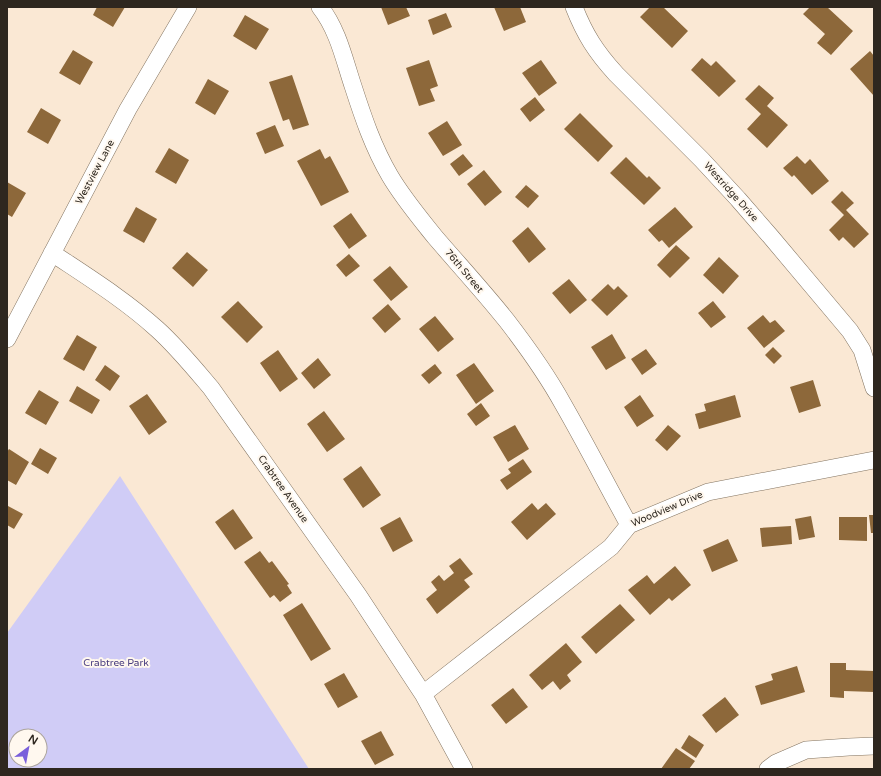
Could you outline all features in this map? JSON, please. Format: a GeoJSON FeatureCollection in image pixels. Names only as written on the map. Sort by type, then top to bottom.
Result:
{"type":"FeatureCollection","features":[{"type":"Feature","properties":{"kind":"street","name":"Westview Lane"},"geometry":{"type":"LineString","coordinates":[[7,339],[128,109],[188,7]]}},
{"type":"Feature","properties":{"kind":"street","name":"76th Street"},"geometry":{"type":"LineString","coordinates":[[320,7],[334,29],[371,137],[379,157],[390,176],[414,212],[506,320],[535,359],[563,403],[629,525]]}},
{"type":"Feature","properties":{"kind":"street","name":"Westridge Drive"},"geometry":{"type":"LineString","coordinates":[[574,7],[586,34],[605,62],[702,160],[738,199],[850,331],[862,350],[874,388]]}},
{"type":"Feature","properties":{"kind":"street","name":"Crabtree Avenue"},"geometry":{"type":"LineString","coordinates":[[52,253],[116,296],[158,330],[192,365],[211,388],[358,595],[423,694],[464,769]]}},
{"type":"Feature","properties":{"kind":"street","name":"Woodview Drive"},"geometry":{"type":"LineString","coordinates":[[423,694],[611,547],[629,525],[708,492],[874,460]]}},
{"type":"Feature","properties":{"kind":"street"},"geometry":{"type":"LineString","coordinates":[[768,769],[776,763],[806,750],[874,746]]}},
{"type":"Feature","properties":{"kind":"green space","name":"Crabtree Park"},"geometry":{"type":"Polygon","coordinates":[[[120,476],[309,769],[7,769],[7,633],[120,476]]]}},
{"type":"Feature","properties":{"kind":"building"},"geometry":{"type":"Polygon","coordinates":[[[97,7],[125,7],[113,27],[93,15],[97,7]]]}},
{"type":"Feature","properties":{"kind":"building"},"geometry":{"type":"Polygon","coordinates":[[[381,7],[406,7],[410,16],[388,25],[381,7]]]}},
{"type":"Feature","properties":{"kind":"building"},"geometry":{"type":"Polygon","coordinates":[[[494,7],[520,7],[526,22],[504,31],[494,7]]]}},
{"type":"Feature","properties":{"kind":"building"},"geometry":{"type":"Polygon","coordinates":[[[650,7],[663,7],[688,31],[672,48],[640,17],[650,7]]]}},
{"type":"Feature","properties":{"kind":"building"},"geometry":{"type":"Polygon","coordinates":[[[810,7],[827,7],[853,31],[831,55],[817,43],[825,34],[803,14],[810,7]]]}},
{"type":"Feature","properties":{"kind":"building"},"geometry":{"type":"Polygon","coordinates":[[[446,13],[452,27],[433,35],[428,20],[446,13]]]}},
{"type":"Feature","properties":{"kind":"building"},"geometry":{"type":"Polygon","coordinates":[[[245,15],[269,29],[256,50],[233,36],[245,15]]]}},
{"type":"Feature","properties":{"kind":"building"},"geometry":{"type":"Polygon","coordinates":[[[73,50],[93,62],[80,85],[59,73],[73,50]]]}},
{"type":"Feature","properties":{"kind":"building"},"geometry":{"type":"Polygon","coordinates":[[[870,51],[874,56],[874,96],[850,69],[870,51]]]}},
{"type":"Feature","properties":{"kind":"building"},"geometry":{"type":"Polygon","coordinates":[[[702,58],[711,66],[716,61],[736,81],[719,97],[691,70],[702,58]]]}},
{"type":"Feature","properties":{"kind":"building"},"geometry":{"type":"Polygon","coordinates":[[[429,60],[438,86],[430,89],[435,101],[419,106],[406,68],[429,60]]]}},
{"type":"Feature","properties":{"kind":"building"},"geometry":{"type":"Polygon","coordinates":[[[541,60],[557,83],[539,96],[522,73],[541,60]]]}},
{"type":"Feature","properties":{"kind":"building"},"geometry":{"type":"Polygon","coordinates":[[[292,75],[309,125],[293,130],[289,119],[283,121],[269,82],[292,75]]]}},
{"type":"Feature","properties":{"kind":"building"},"geometry":{"type":"Polygon","coordinates":[[[208,79],[229,91],[215,115],[195,103],[208,79]]]}},
{"type":"Feature","properties":{"kind":"building"},"geometry":{"type":"Polygon","coordinates":[[[759,85],[774,98],[767,106],[788,125],[767,148],[747,129],[761,114],[745,99],[759,85]]]}},
{"type":"Feature","properties":{"kind":"building"},"geometry":{"type":"Polygon","coordinates":[[[535,97],[545,110],[530,122],[520,109],[535,97]]]}},
{"type":"Feature","properties":{"kind":"building"},"geometry":{"type":"Polygon","coordinates":[[[41,108],[61,120],[48,144],[27,132],[41,108]]]}},
{"type":"Feature","properties":{"kind":"building"},"geometry":{"type":"Polygon","coordinates":[[[580,113],[613,146],[598,162],[564,129],[580,113]]]}},
{"type":"Feature","properties":{"kind":"building"},"geometry":{"type":"Polygon","coordinates":[[[447,121],[462,145],[443,156],[428,133],[447,121]]]}},
{"type":"Feature","properties":{"kind":"building"},"geometry":{"type":"Polygon","coordinates":[[[275,125],[284,146],[265,154],[256,133],[275,125]]]}},
{"type":"Feature","properties":{"kind":"building"},"geometry":{"type":"Polygon","coordinates":[[[169,148],[189,160],[176,184],[155,172],[169,148]]]}},
{"type":"Feature","properties":{"kind":"building"},"geometry":{"type":"Polygon","coordinates":[[[320,149],[325,159],[330,156],[349,192],[321,206],[297,161],[320,149]]]}},
{"type":"Feature","properties":{"kind":"building"},"geometry":{"type":"Polygon","coordinates":[[[463,154],[473,166],[459,176],[450,164],[463,154]]]}},
{"type":"Feature","properties":{"kind":"building"},"geometry":{"type":"Polygon","coordinates":[[[797,156],[805,164],[810,159],[829,181],[812,195],[794,175],[792,177],[783,168],[797,156]]]}},
{"type":"Feature","properties":{"kind":"building"},"geometry":{"type":"Polygon","coordinates":[[[626,157],[647,178],[649,176],[661,188],[644,205],[610,173],[626,157]]]}},
{"type":"Feature","properties":{"kind":"building"},"geometry":{"type":"Polygon","coordinates":[[[484,170],[502,192],[485,206],[467,184],[484,170]]]}},
{"type":"Feature","properties":{"kind":"building"},"geometry":{"type":"Polygon","coordinates":[[[7,182],[26,193],[12,217],[7,214],[7,182]]]}},
{"type":"Feature","properties":{"kind":"building"},"geometry":{"type":"Polygon","coordinates":[[[526,185],[539,196],[528,208],[515,197],[526,185]]]}},
{"type":"Feature","properties":{"kind":"building"},"geometry":{"type":"Polygon","coordinates":[[[842,191],[854,203],[846,210],[869,234],[854,248],[843,237],[839,241],[829,230],[844,215],[831,202],[842,191]]]}},
{"type":"Feature","properties":{"kind":"building"},"geometry":{"type":"Polygon","coordinates":[[[136,207],[157,219],[144,243],[123,231],[136,207]]]}},
{"type":"Feature","properties":{"kind":"building"},"geometry":{"type":"Polygon","coordinates":[[[675,207],[693,227],[669,248],[662,240],[659,242],[648,230],[675,207]]]}},
{"type":"Feature","properties":{"kind":"building"},"geometry":{"type":"Polygon","coordinates":[[[351,213],[367,236],[349,249],[333,226],[351,213]]]}},
{"type":"Feature","properties":{"kind":"building"},"geometry":{"type":"Polygon","coordinates":[[[528,227],[546,249],[529,263],[512,241],[528,227]]]}},
{"type":"Feature","properties":{"kind":"building"},"geometry":{"type":"Polygon","coordinates":[[[676,245],[690,258],[670,278],[657,265],[676,245]]]}},
{"type":"Feature","properties":{"kind":"building"},"geometry":{"type":"Polygon","coordinates":[[[187,252],[208,270],[193,287],[172,268],[187,252]]]}},
{"type":"Feature","properties":{"kind":"building"},"geometry":{"type":"Polygon","coordinates":[[[349,254],[360,266],[346,277],[336,265],[349,254]]]}},
{"type":"Feature","properties":{"kind":"building"},"geometry":{"type":"Polygon","coordinates":[[[719,257],[739,276],[723,294],[703,275],[719,257]]]}},
{"type":"Feature","properties":{"kind":"building"},"geometry":{"type":"Polygon","coordinates":[[[390,266],[408,287],[391,301],[373,280],[390,266]]]}},
{"type":"Feature","properties":{"kind":"building"},"geometry":{"type":"Polygon","coordinates":[[[569,279],[587,300],[570,314],[552,293],[569,279]]]}},
{"type":"Feature","properties":{"kind":"building"},"geometry":{"type":"Polygon","coordinates":[[[608,284],[614,290],[618,286],[628,296],[607,316],[591,300],[608,284]]]}},
{"type":"Feature","properties":{"kind":"building"},"geometry":{"type":"Polygon","coordinates":[[[238,301],[263,327],[247,343],[221,317],[238,301]]]}},
{"type":"Feature","properties":{"kind":"building"},"geometry":{"type":"Polygon","coordinates":[[[713,301],[726,317],[711,328],[698,313],[713,301]]]}},
{"type":"Feature","properties":{"kind":"building"},"geometry":{"type":"Polygon","coordinates":[[[388,304],[401,319],[385,333],[372,318],[388,304]]]}},
{"type":"Feature","properties":{"kind":"building"},"geometry":{"type":"Polygon","coordinates":[[[763,315],[770,323],[775,320],[785,331],[764,348],[747,328],[763,315]]]}},
{"type":"Feature","properties":{"kind":"building"},"geometry":{"type":"Polygon","coordinates":[[[435,316],[454,339],[438,352],[419,329],[435,316]]]}},
{"type":"Feature","properties":{"kind":"building"},"geometry":{"type":"Polygon","coordinates":[[[612,334],[626,358],[606,370],[591,347],[612,334]]]}},
{"type":"Feature","properties":{"kind":"building"},"geometry":{"type":"Polygon","coordinates":[[[77,335],[97,347],[84,371],[63,359],[77,335]]]}},
{"type":"Feature","properties":{"kind":"building"},"geometry":{"type":"Polygon","coordinates":[[[773,347],[782,356],[774,364],[765,355],[773,347]]]}},
{"type":"Feature","properties":{"kind":"building"},"geometry":{"type":"Polygon","coordinates":[[[646,349],[657,364],[642,375],[631,359],[646,349]]]}},
{"type":"Feature","properties":{"kind":"building"},"geometry":{"type":"Polygon","coordinates":[[[278,350],[298,379],[280,392],[260,363],[278,350]]]}},
{"type":"Feature","properties":{"kind":"building"},"geometry":{"type":"Polygon","coordinates":[[[318,358],[331,375],[314,389],[301,373],[318,358]]]}},
{"type":"Feature","properties":{"kind":"building"},"geometry":{"type":"Polygon","coordinates":[[[474,363],[494,391],[476,404],[456,375],[474,363]]]}},
{"type":"Feature","properties":{"kind":"building"},"geometry":{"type":"Polygon","coordinates":[[[435,364],[442,373],[429,384],[421,375],[435,364]]]}},
{"type":"Feature","properties":{"kind":"building"},"geometry":{"type":"Polygon","coordinates":[[[105,365],[120,376],[110,391],[95,380],[105,365]]]}},
{"type":"Feature","properties":{"kind":"building"},"geometry":{"type":"Polygon","coordinates":[[[813,380],[821,406],[799,413],[790,387],[813,380]]]}},
{"type":"Feature","properties":{"kind":"building"},"geometry":{"type":"Polygon","coordinates":[[[77,386],[100,400],[92,414],[69,401],[77,386]]]}},
{"type":"Feature","properties":{"kind":"building"},"geometry":{"type":"Polygon","coordinates":[[[39,390],[59,402],[46,425],[25,413],[39,390]]]}},
{"type":"Feature","properties":{"kind":"building"},"geometry":{"type":"Polygon","coordinates":[[[147,394],[167,422],[149,435],[129,406],[147,394]]]}},
{"type":"Feature","properties":{"kind":"building"},"geometry":{"type":"Polygon","coordinates":[[[640,395],[654,416],[637,427],[624,407],[640,395]]]}},
{"type":"Feature","properties":{"kind":"building"},"geometry":{"type":"Polygon","coordinates":[[[735,395],[741,417],[699,429],[695,414],[706,411],[704,404],[735,395]]]}},
{"type":"Feature","properties":{"kind":"building"},"geometry":{"type":"Polygon","coordinates":[[[481,403],[490,416],[476,426],[467,414],[481,403]]]}},
{"type":"Feature","properties":{"kind":"building"},"geometry":{"type":"Polygon","coordinates":[[[324,411],[345,439],[327,452],[307,424],[324,411]]]}},
{"type":"Feature","properties":{"kind":"building"},"geometry":{"type":"Polygon","coordinates":[[[515,425],[529,449],[508,462],[493,437],[515,425]]]}},
{"type":"Feature","properties":{"kind":"building"},"geometry":{"type":"Polygon","coordinates":[[[668,425],[681,436],[667,451],[655,440],[668,425]]]}},
{"type":"Feature","properties":{"kind":"building"},"geometry":{"type":"Polygon","coordinates":[[[40,448],[57,458],[48,474],[31,464],[40,448]]]}},
{"type":"Feature","properties":{"kind":"building"},"geometry":{"type":"Polygon","coordinates":[[[9,449],[29,462],[16,485],[7,480],[7,452],[9,449]]]}},
{"type":"Feature","properties":{"kind":"building"},"geometry":{"type":"Polygon","coordinates":[[[523,459],[532,472],[507,490],[500,480],[511,473],[508,469],[523,459]]]}},
{"type":"Feature","properties":{"kind":"building"},"geometry":{"type":"Polygon","coordinates":[[[361,466],[381,495],[363,508],[343,479],[361,466]]]}},
{"type":"Feature","properties":{"kind":"building"},"geometry":{"type":"Polygon","coordinates":[[[532,503],[538,510],[546,503],[556,514],[527,540],[511,522],[532,503]]]}},
{"type":"Feature","properties":{"kind":"building"},"geometry":{"type":"Polygon","coordinates":[[[8,506],[23,514],[14,529],[7,525],[8,506]]]}},
{"type":"Feature","properties":{"kind":"building"},"geometry":{"type":"Polygon","coordinates":[[[233,509],[253,538],[235,550],[215,522],[233,509]]]}},
{"type":"Feature","properties":{"kind":"building"},"geometry":{"type":"Polygon","coordinates":[[[869,515],[874,515],[874,533],[871,533],[869,515]]]}},
{"type":"Feature","properties":{"kind":"building"},"geometry":{"type":"Polygon","coordinates":[[[811,516],[815,537],[799,540],[795,519],[811,516]]]}},
{"type":"Feature","properties":{"kind":"building"},"geometry":{"type":"Polygon","coordinates":[[[400,517],[413,541],[393,552],[380,528],[400,517]]]}},
{"type":"Feature","properties":{"kind":"building"},"geometry":{"type":"Polygon","coordinates":[[[839,517],[867,517],[867,541],[839,540],[839,517]]]}},
{"type":"Feature","properties":{"kind":"building"},"geometry":{"type":"Polygon","coordinates":[[[791,526],[792,544],[762,547],[760,528],[791,526]]]}},
{"type":"Feature","properties":{"kind":"building"},"geometry":{"type":"Polygon","coordinates":[[[728,539],[738,561],[712,572],[703,550],[728,539]]]}},
{"type":"Feature","properties":{"kind":"building"},"geometry":{"type":"Polygon","coordinates":[[[260,551],[269,563],[272,561],[289,584],[287,585],[292,593],[280,602],[274,595],[270,598],[244,562],[260,551]]]}},
{"type":"Feature","properties":{"kind":"building"},"geometry":{"type":"Polygon","coordinates":[[[460,558],[473,574],[464,580],[470,587],[437,614],[426,599],[437,590],[431,582],[439,575],[444,581],[454,573],[449,566],[460,558]]]}},
{"type":"Feature","properties":{"kind":"building"},"geometry":{"type":"Polygon","coordinates":[[[675,566],[691,585],[672,601],[669,598],[650,615],[628,590],[647,575],[654,584],[675,566]]]}},
{"type":"Feature","properties":{"kind":"building"},"geometry":{"type":"Polygon","coordinates":[[[302,603],[331,649],[311,661],[283,615],[302,603]]]}},
{"type":"Feature","properties":{"kind":"building"},"geometry":{"type":"Polygon","coordinates":[[[620,604],[635,620],[596,654],[581,637],[620,604]]]}},
{"type":"Feature","properties":{"kind":"building"},"geometry":{"type":"Polygon","coordinates":[[[566,643],[582,662],[567,675],[571,681],[560,690],[553,681],[542,690],[529,675],[566,643]]]}},
{"type":"Feature","properties":{"kind":"building"},"geometry":{"type":"Polygon","coordinates":[[[830,663],[846,663],[846,670],[874,671],[874,692],[844,691],[844,698],[830,697],[830,663]]]}},
{"type":"Feature","properties":{"kind":"building"},"geometry":{"type":"Polygon","coordinates":[[[797,666],[805,692],[761,705],[755,686],[773,680],[771,674],[797,666]]]}},
{"type":"Feature","properties":{"kind":"building"},"geometry":{"type":"Polygon","coordinates":[[[344,673],[358,697],[338,708],[324,684],[344,673]]]}},
{"type":"Feature","properties":{"kind":"building"},"geometry":{"type":"Polygon","coordinates":[[[513,688],[528,707],[506,724],[491,705],[513,688]]]}},
{"type":"Feature","properties":{"kind":"building"},"geometry":{"type":"Polygon","coordinates":[[[725,697],[739,715],[716,733],[702,715],[725,697]]]}},
{"type":"Feature","properties":{"kind":"building"},"geometry":{"type":"Polygon","coordinates":[[[381,731],[394,755],[375,765],[361,741],[381,731]]]}},
{"type":"Feature","properties":{"kind":"building"},"geometry":{"type":"Polygon","coordinates":[[[689,735],[704,745],[696,758],[681,748],[689,735]]]}},
{"type":"Feature","properties":{"kind":"building"},"geometry":{"type":"Polygon","coordinates":[[[676,748],[695,761],[689,769],[661,769],[676,748]]]}}]}
